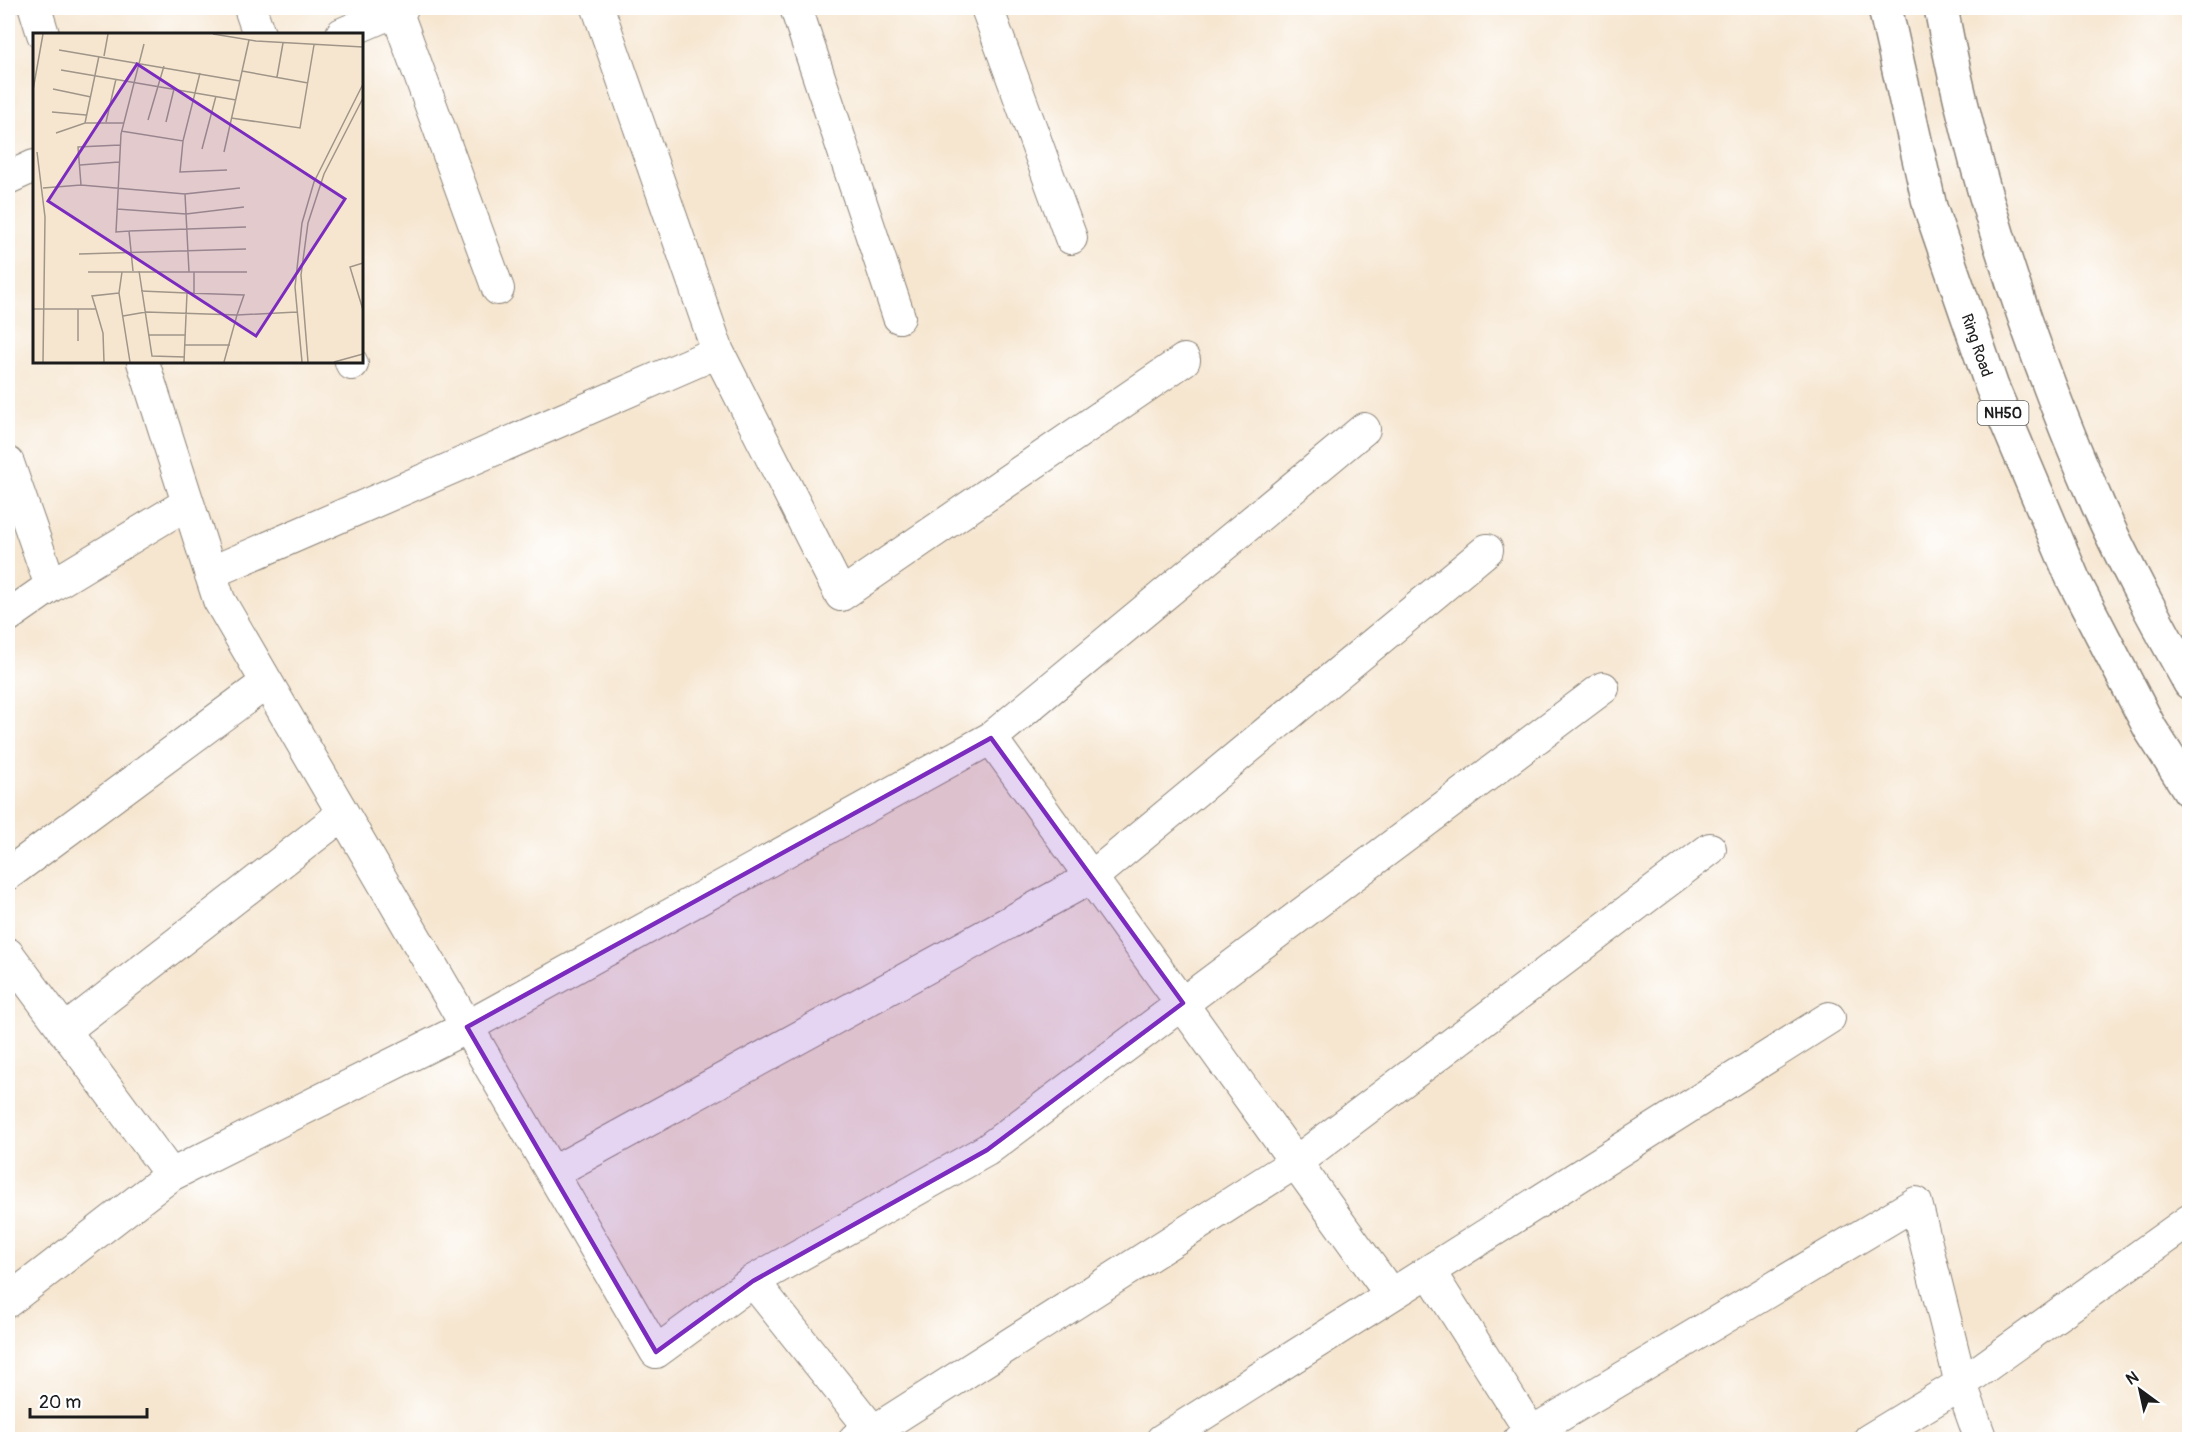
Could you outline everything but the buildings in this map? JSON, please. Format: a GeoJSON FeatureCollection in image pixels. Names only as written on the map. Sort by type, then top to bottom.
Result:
{"type":"FeatureCollection","features":[{"type":"Feature","properties":{"kind":"highway","name":"Ring Road"},"geometry":{"type":"LineString","coordinates":[[1885,8],[1930,207],[1992,387],[2073,579],[2151,730],[2190,791]]}},
{"type":"Feature","properties":{"kind":"highway"},"geometry":{"type":"LineString","coordinates":[[1941,8],[1989,208],[2037,357],[2099,506],[2190,683]]}},
{"type":"Feature","properties":{"kind":"street"},"geometry":{"type":"LineString","coordinates":[[35,8],[43,33]]}},
{"type":"Feature","properties":{"kind":"street"},"geometry":{"type":"LineString","coordinates":[[250,8],[259,33]]}},
{"type":"Feature","properties":{"kind":"street"},"geometry":{"type":"LineString","coordinates":[[598,8],[718,352],[841,595],[1184,360]]}},
{"type":"Feature","properties":{"kind":"street"},"geometry":{"type":"LineString","coordinates":[[796,8],[899,317]]}},
{"type":"Feature","properties":{"kind":"street"},"geometry":{"type":"LineString","coordinates":[[987,8],[1071,238]]}},
{"type":"Feature","properties":{"kind":"street"},"geometry":{"type":"LineString","coordinates":[[344,33],[399,9],[498,289]]}},
{"type":"Feature","properties":{"kind":"street"},"geometry":{"type":"LineString","coordinates":[[8,178],[33,166]]}},
{"type":"Feature","properties":{"kind":"street"},"geometry":{"type":"LineString","coordinates":[[210,573],[718,352]]}},
{"type":"Feature","properties":{"kind":"street"},"geometry":{"type":"LineString","coordinates":[[143,363],[219,600],[656,1352],[753,1281],[987,1150],[1603,688]]}},
{"type":"Feature","properties":{"kind":"street"},"geometry":{"type":"LineString","coordinates":[[8,1301],[171,1175],[467,1027],[991,738],[1364,429]]}},
{"type":"Feature","properties":{"kind":"street"},"geometry":{"type":"LineString","coordinates":[[8,463],[51,586]]}},
{"type":"Feature","properties":{"kind":"street"},"geometry":{"type":"LineString","coordinates":[[8,616],[51,586],[188,503]]}},
{"type":"Feature","properties":{"kind":"street"},"geometry":{"type":"LineString","coordinates":[[552,1173],[1092,877],[1487,550]]}},
{"type":"Feature","properties":{"kind":"street"},"geometry":{"type":"LineString","coordinates":[[8,874],[266,683]]}},
{"type":"Feature","properties":{"kind":"street"},"geometry":{"type":"LineString","coordinates":[[991,738],[1391,1295]]}},
{"type":"Feature","properties":{"kind":"street"},"geometry":{"type":"LineString","coordinates":[[64,1031],[343,813]]}},
{"type":"Feature","properties":{"kind":"street"},"geometry":{"type":"LineString","coordinates":[[753,1281],[870,1437],[1296,1162],[1710,849]]}},
{"type":"Feature","properties":{"kind":"street"},"geometry":{"type":"LineString","coordinates":[[8,954],[171,1175]]}},
{"type":"Feature","properties":{"kind":"street"},"geometry":{"type":"LineString","coordinates":[[1162,1440],[1829,1018]]}},
{"type":"Feature","properties":{"kind":"street"},"geometry":{"type":"LineString","coordinates":[[1429,1271],[1525,1436],[1916,1203],[1961,1384],[1981,1440]]}},
{"type":"Feature","properties":{"kind":"street"},"geometry":{"type":"LineString","coordinates":[[1869,1440],[1961,1384],[2190,1220]]}},
{"type":"Feature","properties":{"kind":"highlighted area"},"geometry":{"type":"Polygon","coordinates":[[[991,738],[1183,1003],[987,1150],[753,1281],[656,1352],[467,1027],[991,738]]]}}]}
